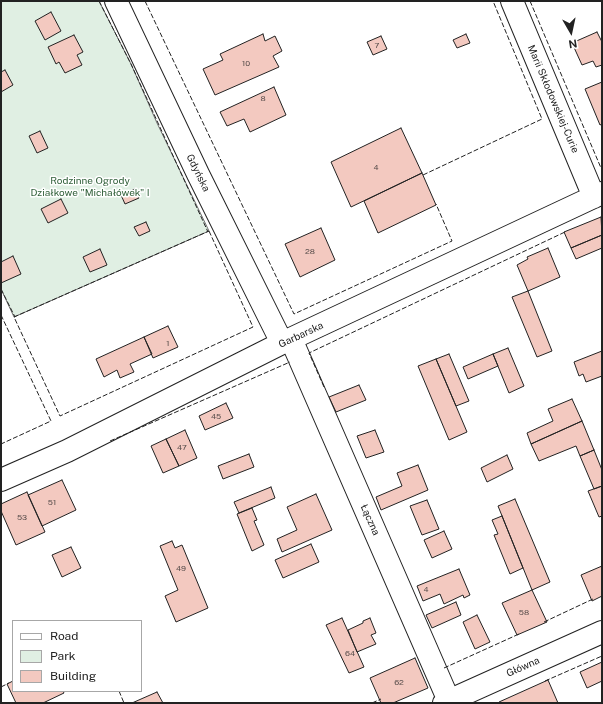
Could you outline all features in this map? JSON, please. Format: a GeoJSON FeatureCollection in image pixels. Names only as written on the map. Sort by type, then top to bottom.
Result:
{"type":"FeatureCollection","features":[{"type":"Feature","properties":{"kind":"street","name":"Gdyńska"},"geometry":{"type":"LineString","coordinates":[[116,1],[198,174],[287,341]]}},
{"type":"Feature","properties":{"kind":"street","name":"Marii Skłodowskiej-Curie"},"geometry":{"type":"LineString","coordinates":[[512,1],[598,195]]}},
{"type":"Feature","properties":{"kind":"street","name":"Garbarska"},"geometry":{"type":"LineString","coordinates":[[1,480],[67,451],[287,341],[598,195]]}},
{"type":"Feature","properties":{"kind":"street","name":"Łączna"},"geometry":{"type":"LineString","coordinates":[[287,341],[447,702]]}},
{"type":"Feature","properties":{"kind":"street","name":"Główna"},"geometry":{"type":"LineString","coordinates":[[447,702],[602,632]]}},
{"type":"Feature","properties":{"kind":"green space","name":"Rodzinne Ogrody Działkowe \"Michałówek\" I"},"geometry":{"type":"Polygon","coordinates":[[[1,1],[99,1],[131,64],[157,123],[209,231],[14,317],[1,289],[1,1]]]}},
{"type":"Feature","properties":{"kind":"building"},"geometry":{"type":"Polygon","coordinates":[[[51,12],[61,31],[45,40],[35,21],[51,12]]]}},
{"type":"Feature","properties":{"kind":"building"},"geometry":{"type":"Polygon","coordinates":[[[597,32],[602,42],[602,65],[596,67],[593,61],[582,65],[572,43],[597,32]]]}},
{"type":"Feature","properties":{"kind":"building"},"geometry":{"type":"Polygon","coordinates":[[[263,34],[265,41],[275,36],[282,51],[273,56],[279,67],[215,95],[203,69],[223,60],[220,54],[263,34]]]}},
{"type":"Feature","properties":{"kind":"building"},"geometry":{"type":"Polygon","coordinates":[[[466,34],[470,43],[457,48],[453,40],[466,34]]]}},
{"type":"Feature","properties":{"kind":"building"},"geometry":{"type":"Polygon","coordinates":[[[74,35],[83,52],[77,55],[82,65],[65,73],[59,62],[56,64],[48,47],[74,35]]]}},
{"type":"Feature","properties":{"kind":"building"},"geometry":{"type":"Polygon","coordinates":[[[381,36],[387,49],[373,55],[367,42],[381,36]]]}},
{"type":"Feature","properties":{"kind":"building"},"geometry":{"type":"Polygon","coordinates":[[[5,70],[13,85],[1,92],[1,72],[5,70]]]}},
{"type":"Feature","properties":{"kind":"building"},"geometry":{"type":"Polygon","coordinates":[[[602,82],[602,124],[600,125],[585,89],[602,82]]]}},
{"type":"Feature","properties":{"kind":"building"},"geometry":{"type":"Polygon","coordinates":[[[274,87],[286,115],[250,132],[244,119],[227,126],[220,112],[274,87]]]}},
{"type":"Feature","properties":{"kind":"building"},"geometry":{"type":"Polygon","coordinates":[[[401,128],[422,173],[351,207],[331,162],[401,128]]]}},
{"type":"Feature","properties":{"kind":"building"},"geometry":{"type":"Polygon","coordinates":[[[40,131],[48,148],[37,153],[29,136],[40,131]]]}},
{"type":"Feature","properties":{"kind":"building"},"geometry":{"type":"Polygon","coordinates":[[[422,173],[436,205],[378,233],[364,201],[422,173]]]}},
{"type":"Feature","properties":{"kind":"building"},"geometry":{"type":"Polygon","coordinates":[[[135,189],[139,198],[125,204],[121,195],[135,189]]]}},
{"type":"Feature","properties":{"kind":"building"},"geometry":{"type":"Polygon","coordinates":[[[61,199],[68,213],[48,223],[41,209],[61,199]]]}},
{"type":"Feature","properties":{"kind":"building"},"geometry":{"type":"Polygon","coordinates":[[[601,217],[602,235],[571,248],[564,232],[601,217]]]}},
{"type":"Feature","properties":{"kind":"building"},"geometry":{"type":"Polygon","coordinates":[[[146,222],[150,231],[139,236],[134,227],[146,222]]]}},
{"type":"Feature","properties":{"kind":"building"},"geometry":{"type":"Polygon","coordinates":[[[321,228],[335,260],[300,277],[285,244],[321,228]]]}},
{"type":"Feature","properties":{"kind":"building"},"geometry":{"type":"Polygon","coordinates":[[[602,235],[602,248],[576,259],[571,248],[602,235]]]}},
{"type":"Feature","properties":{"kind":"building"},"geometry":{"type":"Polygon","coordinates":[[[548,248],[560,277],[528,291],[517,265],[528,259],[527,257],[548,248]]]}},
{"type":"Feature","properties":{"kind":"building"},"geometry":{"type":"Polygon","coordinates":[[[100,249],[107,265],[90,272],[83,257],[100,249]]]}},
{"type":"Feature","properties":{"kind":"building"},"geometry":{"type":"Polygon","coordinates":[[[13,256],[21,274],[1,283],[1,262],[13,256]]]}},
{"type":"Feature","properties":{"kind":"building"},"geometry":{"type":"Polygon","coordinates":[[[528,291],[552,351],[537,357],[512,297],[528,291]]]}},
{"type":"Feature","properties":{"kind":"building"},"geometry":{"type":"Polygon","coordinates":[[[168,326],[178,347],[153,358],[144,337],[168,326]]]}},
{"type":"Feature","properties":{"kind":"building"},"geometry":{"type":"Polygon","coordinates":[[[144,337],[152,354],[130,364],[134,372],[120,378],[117,370],[104,377],[96,359],[144,337]]]}},
{"type":"Feature","properties":{"kind":"building"},"geometry":{"type":"Polygon","coordinates":[[[508,348],[524,386],[509,393],[493,354],[508,348]]]}},
{"type":"Feature","properties":{"kind":"building"},"geometry":{"type":"Polygon","coordinates":[[[602,351],[602,376],[586,382],[583,374],[579,376],[574,362],[602,351]]]}},
{"type":"Feature","properties":{"kind":"building"},"geometry":{"type":"Polygon","coordinates":[[[449,354],[469,401],[456,406],[436,359],[449,354]]]}},
{"type":"Feature","properties":{"kind":"building"},"geometry":{"type":"Polygon","coordinates":[[[493,354],[498,366],[468,379],[463,367],[493,354]]]}},
{"type":"Feature","properties":{"kind":"building"},"geometry":{"type":"Polygon","coordinates":[[[436,359],[467,432],[449,440],[418,366],[436,359]]]}},
{"type":"Feature","properties":{"kind":"building"},"geometry":{"type":"Polygon","coordinates":[[[359,385],[366,400],[336,412],[329,397],[359,385]]]}},
{"type":"Feature","properties":{"kind":"building"},"geometry":{"type":"Polygon","coordinates":[[[572,399],[582,421],[531,444],[527,433],[553,421],[548,409],[572,399]]]}},
{"type":"Feature","properties":{"kind":"building"},"geometry":{"type":"Polygon","coordinates":[[[226,403],[233,418],[205,430],[199,416],[226,403]]]}},
{"type":"Feature","properties":{"kind":"building"},"geometry":{"type":"Polygon","coordinates":[[[582,421],[594,450],[580,456],[576,446],[539,461],[531,444],[582,421]]]}},
{"type":"Feature","properties":{"kind":"building"},"geometry":{"type":"Polygon","coordinates":[[[185,430],[197,458],[179,466],[166,439],[185,430]]]}},
{"type":"Feature","properties":{"kind":"building"},"geometry":{"type":"Polygon","coordinates":[[[375,430],[384,452],[366,458],[357,436],[375,430]]]}},
{"type":"Feature","properties":{"kind":"building"},"geometry":{"type":"Polygon","coordinates":[[[166,439],[179,466],[163,473],[151,446],[166,439]]]}},
{"type":"Feature","properties":{"kind":"building"},"geometry":{"type":"Polygon","coordinates":[[[594,450],[602,470],[602,486],[594,489],[580,456],[594,450]]]}},
{"type":"Feature","properties":{"kind":"building"},"geometry":{"type":"Polygon","coordinates":[[[249,454],[254,467],[223,479],[218,466],[249,454]]]}},
{"type":"Feature","properties":{"kind":"building"},"geometry":{"type":"Polygon","coordinates":[[[507,455],[513,469],[487,482],[481,468],[507,455]]]}},
{"type":"Feature","properties":{"kind":"building"},"geometry":{"type":"Polygon","coordinates":[[[418,465],[428,490],[381,510],[376,497],[402,486],[397,473],[418,465]]]}},
{"type":"Feature","properties":{"kind":"building"},"geometry":{"type":"Polygon","coordinates":[[[62,480],[76,510],[42,526],[28,495],[62,480]]]}},
{"type":"Feature","properties":{"kind":"building"},"geometry":{"type":"Polygon","coordinates":[[[602,486],[602,516],[599,517],[588,491],[602,486]]]}},
{"type":"Feature","properties":{"kind":"building"},"geometry":{"type":"Polygon","coordinates":[[[271,487],[275,498],[239,513],[234,502],[271,487]]]}},
{"type":"Feature","properties":{"kind":"building"},"geometry":{"type":"Polygon","coordinates":[[[27,492],[45,532],[16,545],[1,511],[1,504],[27,492]]]}},
{"type":"Feature","properties":{"kind":"building"},"geometry":{"type":"Polygon","coordinates":[[[316,494],[332,530],[282,552],[277,539],[297,530],[287,507],[316,494]]]}},
{"type":"Feature","properties":{"kind":"building"},"geometry":{"type":"Polygon","coordinates":[[[515,499],[550,582],[532,590],[498,506],[515,499]]]}},
{"type":"Feature","properties":{"kind":"building"},"geometry":{"type":"Polygon","coordinates":[[[427,500],[439,529],[422,535],[410,506],[427,500]]]}},
{"type":"Feature","properties":{"kind":"building"},"geometry":{"type":"Polygon","coordinates":[[[252,508],[257,520],[254,521],[264,545],[252,551],[237,514],[252,508]]]}},
{"type":"Feature","properties":{"kind":"building"},"geometry":{"type":"Polygon","coordinates":[[[502,516],[523,568],[510,574],[494,535],[498,534],[492,520],[502,516]]]}},
{"type":"Feature","properties":{"kind":"building"},"geometry":{"type":"Polygon","coordinates":[[[444,531],[452,549],[432,558],[424,540],[444,531]]]}},
{"type":"Feature","properties":{"kind":"building"},"geometry":{"type":"Polygon","coordinates":[[[172,541],[175,548],[182,545],[208,608],[176,622],[165,596],[178,590],[160,546],[172,541]]]}},
{"type":"Feature","properties":{"kind":"building"},"geometry":{"type":"Polygon","coordinates":[[[311,544],[319,562],[283,578],[275,560],[311,544]]]}},
{"type":"Feature","properties":{"kind":"building"},"geometry":{"type":"Polygon","coordinates":[[[71,547],[81,568],[62,577],[52,555],[71,547]]]}},
{"type":"Feature","properties":{"kind":"building"},"geometry":{"type":"Polygon","coordinates":[[[602,566],[602,596],[592,601],[581,575],[602,566]]]}},
{"type":"Feature","properties":{"kind":"building"},"geometry":{"type":"Polygon","coordinates":[[[459,569],[470,595],[464,598],[463,595],[444,604],[440,594],[423,601],[417,586],[459,569]]]}},
{"type":"Feature","properties":{"kind":"building"},"geometry":{"type":"Polygon","coordinates":[[[532,590],[547,622],[517,635],[502,603],[532,590]]]}},
{"type":"Feature","properties":{"kind":"building"},"geometry":{"type":"Polygon","coordinates":[[[456,602],[461,615],[432,628],[426,615],[456,602]]]}},
{"type":"Feature","properties":{"kind":"building"},"geometry":{"type":"Polygon","coordinates":[[[477,615],[490,642],[475,649],[463,622],[477,615]]]}},
{"type":"Feature","properties":{"kind":"building"},"geometry":{"type":"Polygon","coordinates":[[[342,618],[364,667],[349,673],[326,625],[342,618]]]}},
{"type":"Feature","properties":{"kind":"building"},"geometry":{"type":"Polygon","coordinates":[[[370,618],[376,633],[371,635],[376,644],[357,652],[348,630],[370,618]]]}},
{"type":"Feature","properties":{"kind":"building"},"geometry":{"type":"Polygon","coordinates":[[[415,658],[428,688],[393,703],[381,703],[370,678],[415,658]]]}},
{"type":"Feature","properties":{"kind":"building"},"geometry":{"type":"Polygon","coordinates":[[[602,662],[602,681],[587,688],[580,672],[602,662]]]}},
{"type":"Feature","properties":{"kind":"building"},"geometry":{"type":"Polygon","coordinates":[[[548,680],[558,703],[499,703],[499,702],[548,680]]]}},
{"type":"Feature","properties":{"kind":"building"},"geometry":{"type":"Polygon","coordinates":[[[12,682],[12,692],[64,693],[43,703],[16,703],[7,684],[12,682]]]}},
{"type":"Feature","properties":{"kind":"building"},"geometry":{"type":"Polygon","coordinates":[[[157,692],[163,703],[132,703],[157,692]]]}},
{"type":"Feature","properties":{"kind":"fence"},"geometry":{"type":"LineString","coordinates":[[99,1],[131,64],[208,232]]}},
{"type":"Feature","properties":{"kind":"fence"},"geometry":{"type":"LineString","coordinates":[[145,1],[294,314],[452,241],[436,204]]}},
{"type":"Feature","properties":{"kind":"fence"},"geometry":{"type":"LineString","coordinates":[[423,175],[542,119],[493,1]]}},
{"type":"Feature","properties":{"kind":"fence"},"geometry":{"type":"LineString","coordinates":[[530,1],[602,168]]}},
{"type":"Feature","properties":{"kind":"fence"},"geometry":{"type":"LineString","coordinates":[[209,231],[253,327],[60,416],[14,317],[209,231]]}},
{"type":"Feature","properties":{"kind":"fence"},"geometry":{"type":"LineString","coordinates":[[324,387],[309,353],[565,232]]}},
{"type":"Feature","properties":{"kind":"fence"},"geometry":{"type":"LineString","coordinates":[[1,289],[15,317]]}},
{"type":"Feature","properties":{"kind":"fence"},"geometry":{"type":"LineString","coordinates":[[1,315],[51,421],[1,444]]}},
{"type":"Feature","properties":{"kind":"fence"},"geometry":{"type":"LineString","coordinates":[[110,441],[290,362]]}},
{"type":"Feature","properties":{"kind":"fence"},"geometry":{"type":"LineString","coordinates":[[544,622],[593,599]]}},
{"type":"Feature","properties":{"kind":"fence"},"geometry":{"type":"LineString","coordinates":[[444,668],[519,634]]}},
{"type":"Feature","properties":{"kind":"fence"},"geometry":{"type":"LineString","coordinates":[[545,681],[602,656]]}},
{"type":"Feature","properties":{"kind":"fence"},"geometry":{"type":"LineString","coordinates":[[1,687],[9,683]]}},
{"type":"Feature","properties":{"kind":"fence"},"geometry":{"type":"LineString","coordinates":[[119,692],[124,703]]}},
{"type":"Feature","properties":{"kind":"fence"},"geometry":{"type":"LineString","coordinates":[[372,703],[381,699]]}}]}
